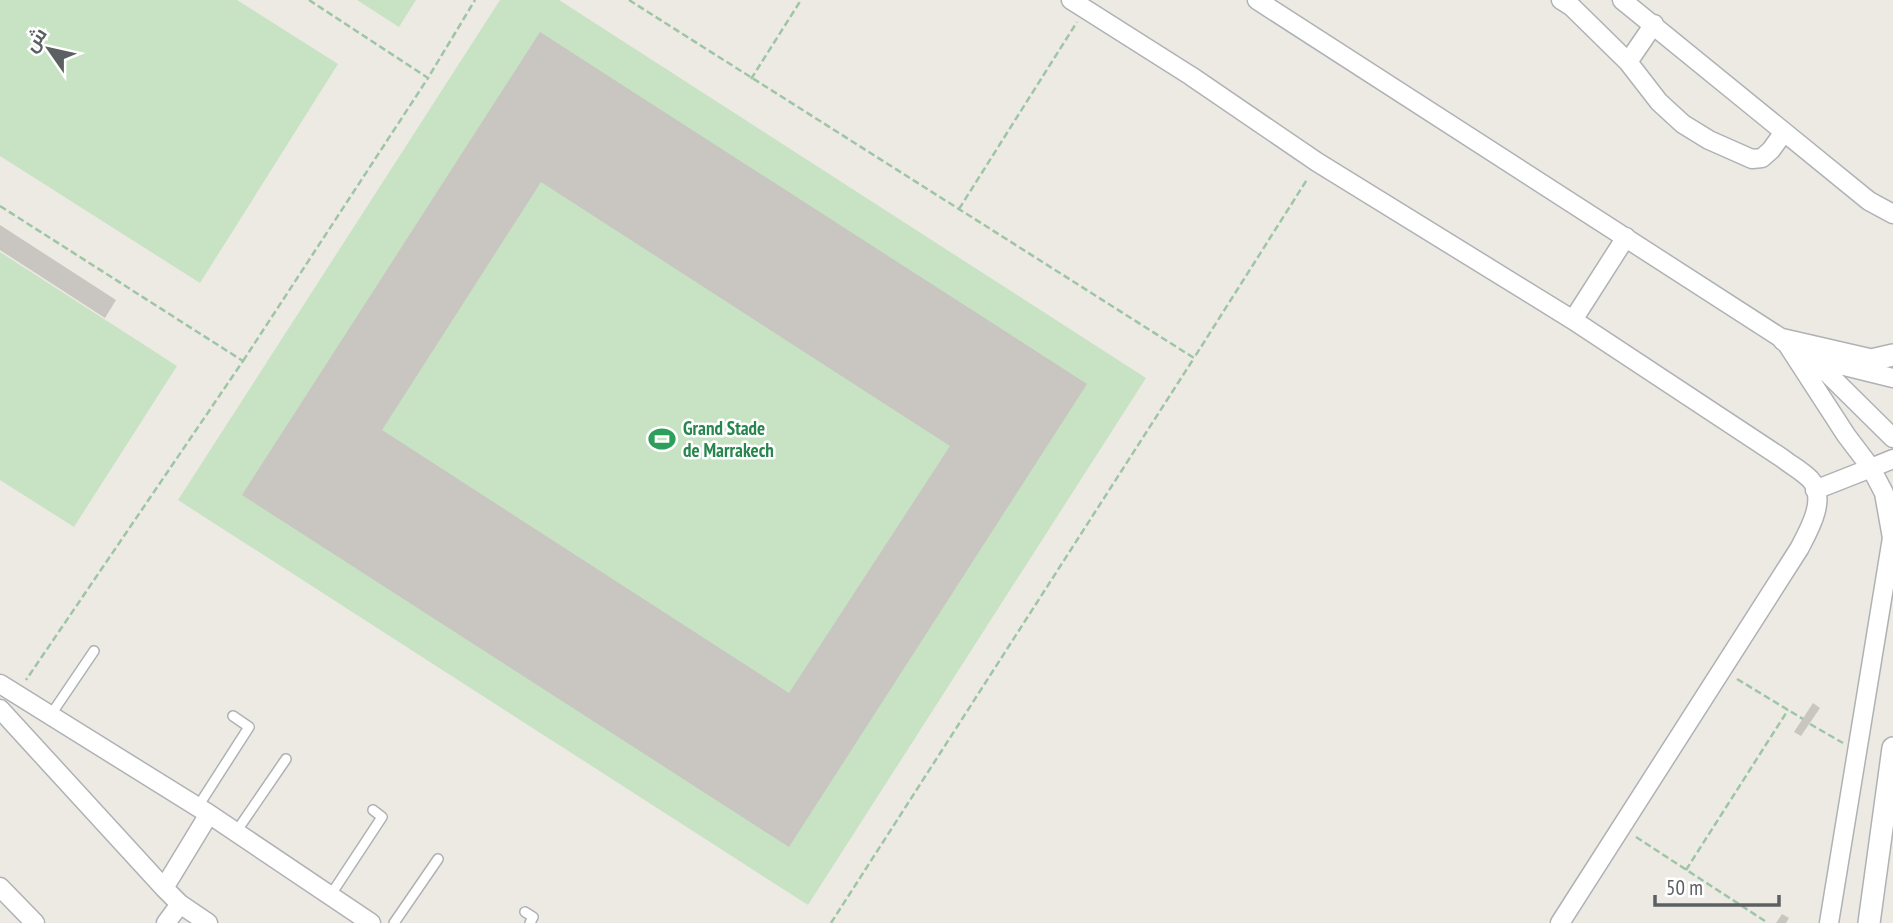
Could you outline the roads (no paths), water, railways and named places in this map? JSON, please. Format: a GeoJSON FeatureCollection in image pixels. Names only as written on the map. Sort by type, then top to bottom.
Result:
{"type":"FeatureCollection","features":[{"type":"Feature","properties":{"kind":"street"},"geometry":{"type":"LineString","coordinates":[[1257,0],[1812,358],[1893,438]]}},
{"type":"Feature","properties":{"kind":"street"},"geometry":{"type":"LineString","coordinates":[[1562,0],[1628,62],[1659,102],[1683,124],[1752,159],[1762,158],[1784,132]]}},
{"type":"Feature","properties":{"kind":"street"},"geometry":{"type":"LineString","coordinates":[[1622,0],[1869,201],[1893,215]]}},
{"type":"Feature","properties":{"kind":"street"},"geometry":{"type":"LineString","coordinates":[[1078,5],[1191,76],[1317,162],[1573,320],[1782,458],[1812,481],[1818,499],[1807,534],[1560,923]]}},
{"type":"Feature","properties":{"kind":"street"},"geometry":{"type":"LineString","coordinates":[[1628,62],[1654,24]]}},
{"type":"Feature","properties":{"kind":"street"},"geometry":{"type":"LineString","coordinates":[[1573,320],[1626,237]]}},
{"type":"Feature","properties":{"kind":"street"},"geometry":{"type":"LineString","coordinates":[[1784,340],[1871,360],[1893,355]]}},
{"type":"Feature","properties":{"kind":"street"},"geometry":{"type":"LineString","coordinates":[[1784,340],[1846,435],[1871,468],[1884,493],[1892,538],[1829,923]]}},
{"type":"Feature","properties":{"kind":"street"},"geometry":{"type":"LineString","coordinates":[[1812,358],[1893,378]]}},
{"type":"Feature","properties":{"kind":"street"},"geometry":{"type":"LineString","coordinates":[[1815,490],[1893,459]]}},
{"type":"Feature","properties":{"kind":"street"},"geometry":{"type":"LineString","coordinates":[[0,684],[236,832],[330,896],[352,918],[371,923]]}},
{"type":"Feature","properties":{"kind":"street"},"geometry":{"type":"LineString","coordinates":[[0,709],[164,888],[180,904],[208,923]]}},
{"type":"Feature","properties":{"kind":"street"},"geometry":{"type":"LineString","coordinates":[[1869,923],[1893,748]]}},
{"type":"Feature","properties":{"kind":"street"},"geometry":{"type":"LineString","coordinates":[[164,888],[203,811]]}},
{"type":"Feature","properties":{"kind":"street"},"geometry":{"type":"LineString","coordinates":[[0,887],[36,923]]}},
{"type":"Feature","properties":{"kind":"street"},"geometry":{"type":"LineString","coordinates":[[166,923],[180,904]]}},
{"type":"Feature","properties":{"kind":"lane"},"geometry":{"type":"LineString","coordinates":[[50,716],[94,651]]}},
{"type":"Feature","properties":{"kind":"lane"},"geometry":{"type":"LineString","coordinates":[[203,811],[249,727],[233,716]]}},
{"type":"Feature","properties":{"kind":"lane"},"geometry":{"type":"LineString","coordinates":[[236,832],[286,759]]}},
{"type":"Feature","properties":{"kind":"lane"},"geometry":{"type":"LineString","coordinates":[[330,896],[382,817],[373,810]]}},
{"type":"Feature","properties":{"kind":"lane"},"geometry":{"type":"LineString","coordinates":[[394,923],[438,859]]}},
{"type":"Feature","properties":{"kind":"lane"},"geometry":{"type":"LineString","coordinates":[[525,912],[533,917],[530,923]]}},
{"type":"Feature","properties":{"kind":"place","name":"Grand Stade de Marrakech"},"geometry":{"type":"Point","coordinates":[662,439]}}]}
